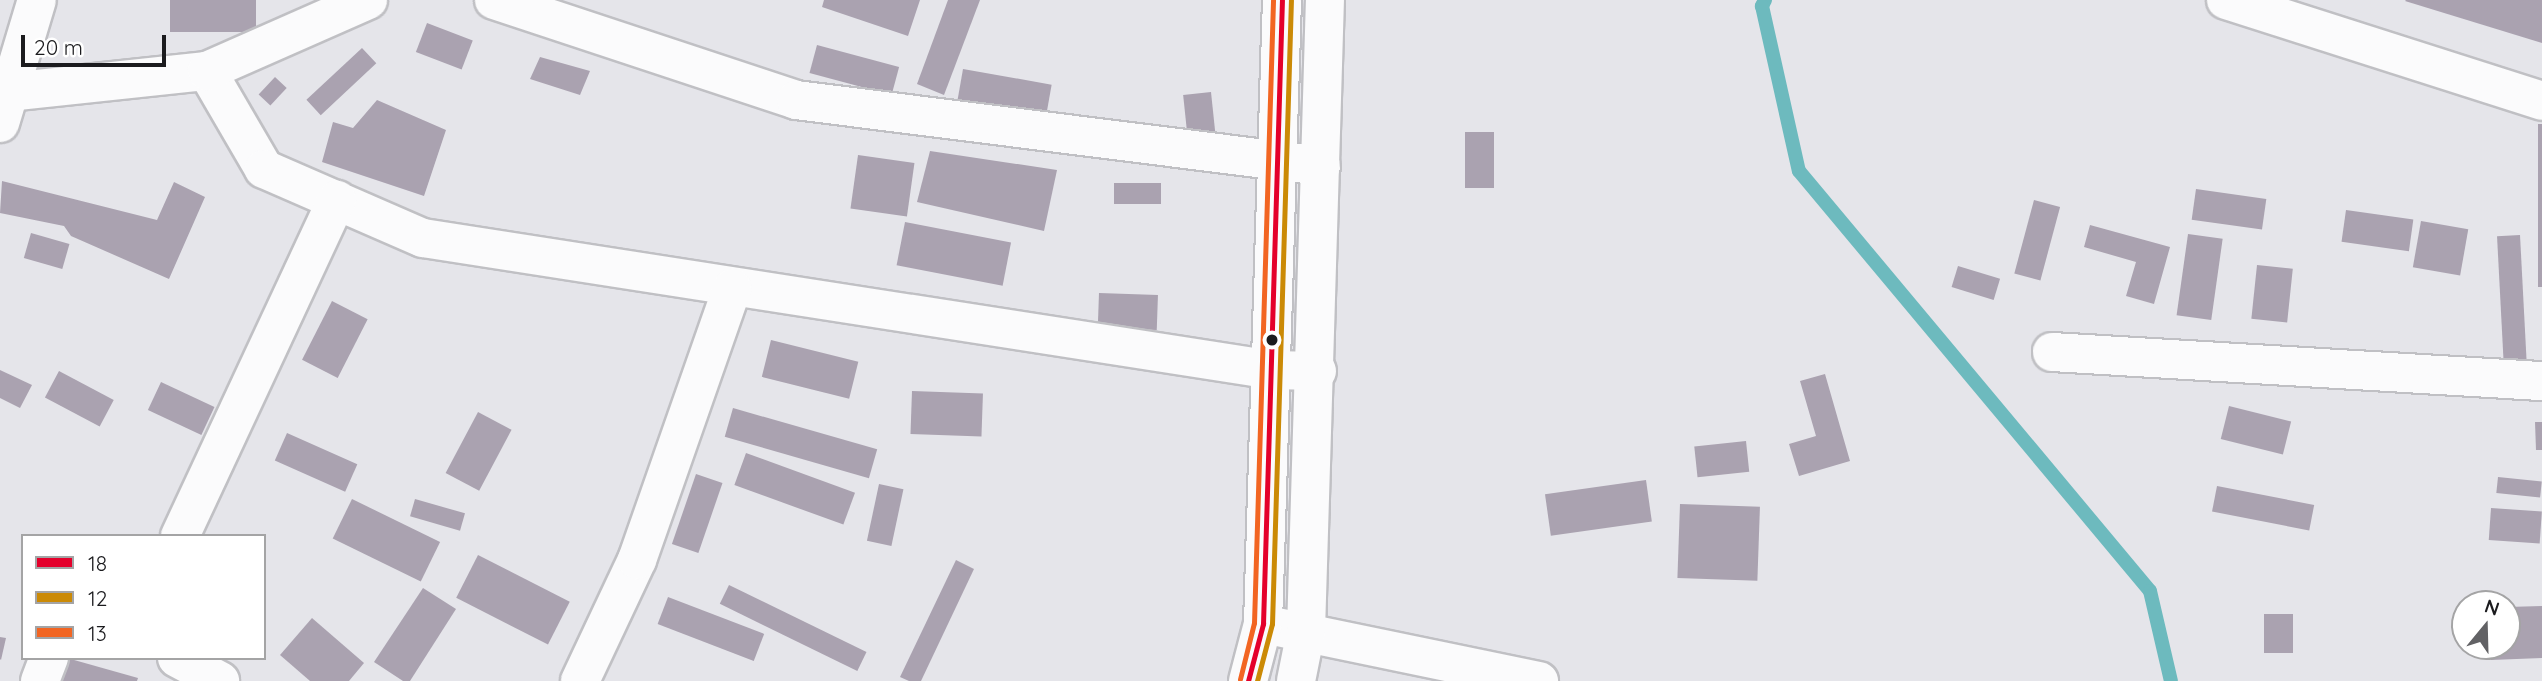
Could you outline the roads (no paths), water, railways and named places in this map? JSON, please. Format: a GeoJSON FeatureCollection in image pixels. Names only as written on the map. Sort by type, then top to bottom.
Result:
{"type":"FeatureCollection","features":[{"type":"Feature","properties":{"kind":"street"},"geometry":{"type":"LineString","coordinates":[[37,0],[3,103],[207,71],[368,0]]}},
{"type":"Feature","properties":{"kind":"street"},"geometry":{"type":"LineString","coordinates":[[494,0],[796,100],[1321,166]]}},
{"type":"Feature","properties":{"kind":"street"},"geometry":{"type":"LineString","coordinates":[[1248,681],[1263,624],[1273,370],[1282,0]]}},
{"type":"Feature","properties":{"kind":"street"},"geometry":{"type":"LineString","coordinates":[[1296,681],[1307,632],[1317,371],[1325,0]]}},
{"type":"Feature","properties":{"kind":"street"},"geometry":{"type":"LineString","coordinates":[[2226,0],[2542,101]]}},
{"type":"Feature","properties":{"kind":"street"},"geometry":{"type":"LineString","coordinates":[[207,71],[264,169],[423,238],[1273,370],[1317,371]]}},
{"type":"Feature","properties":{"kind":"street"},"geometry":{"type":"LineString","coordinates":[[181,534],[337,200]]}},
{"type":"Feature","properties":{"kind":"street"},"geometry":{"type":"LineString","coordinates":[[580,681],[637,560],[732,288]]}},
{"type":"Feature","properties":{"kind":"street"},"geometry":{"type":"LineString","coordinates":[[2052,352],[2542,381]]}},
{"type":"Feature","properties":{"kind":"street"},"geometry":{"type":"LineString","coordinates":[[1263,624],[1539,681]]}},
{"type":"Feature","properties":{"kind":"street"},"geometry":{"type":"LineString","coordinates":[[40,681],[48,660]]}},
{"type":"Feature","properties":{"kind":"street"},"geometry":{"type":"LineString","coordinates":[[181,660],[220,681]]}},
{"type":"Feature","properties":{"kind":"waterway"},"geometry":{"type":"LineString","coordinates":[[1765,0],[1762,6],[1799,171],[2150,591],[2171,681]]}}]}
